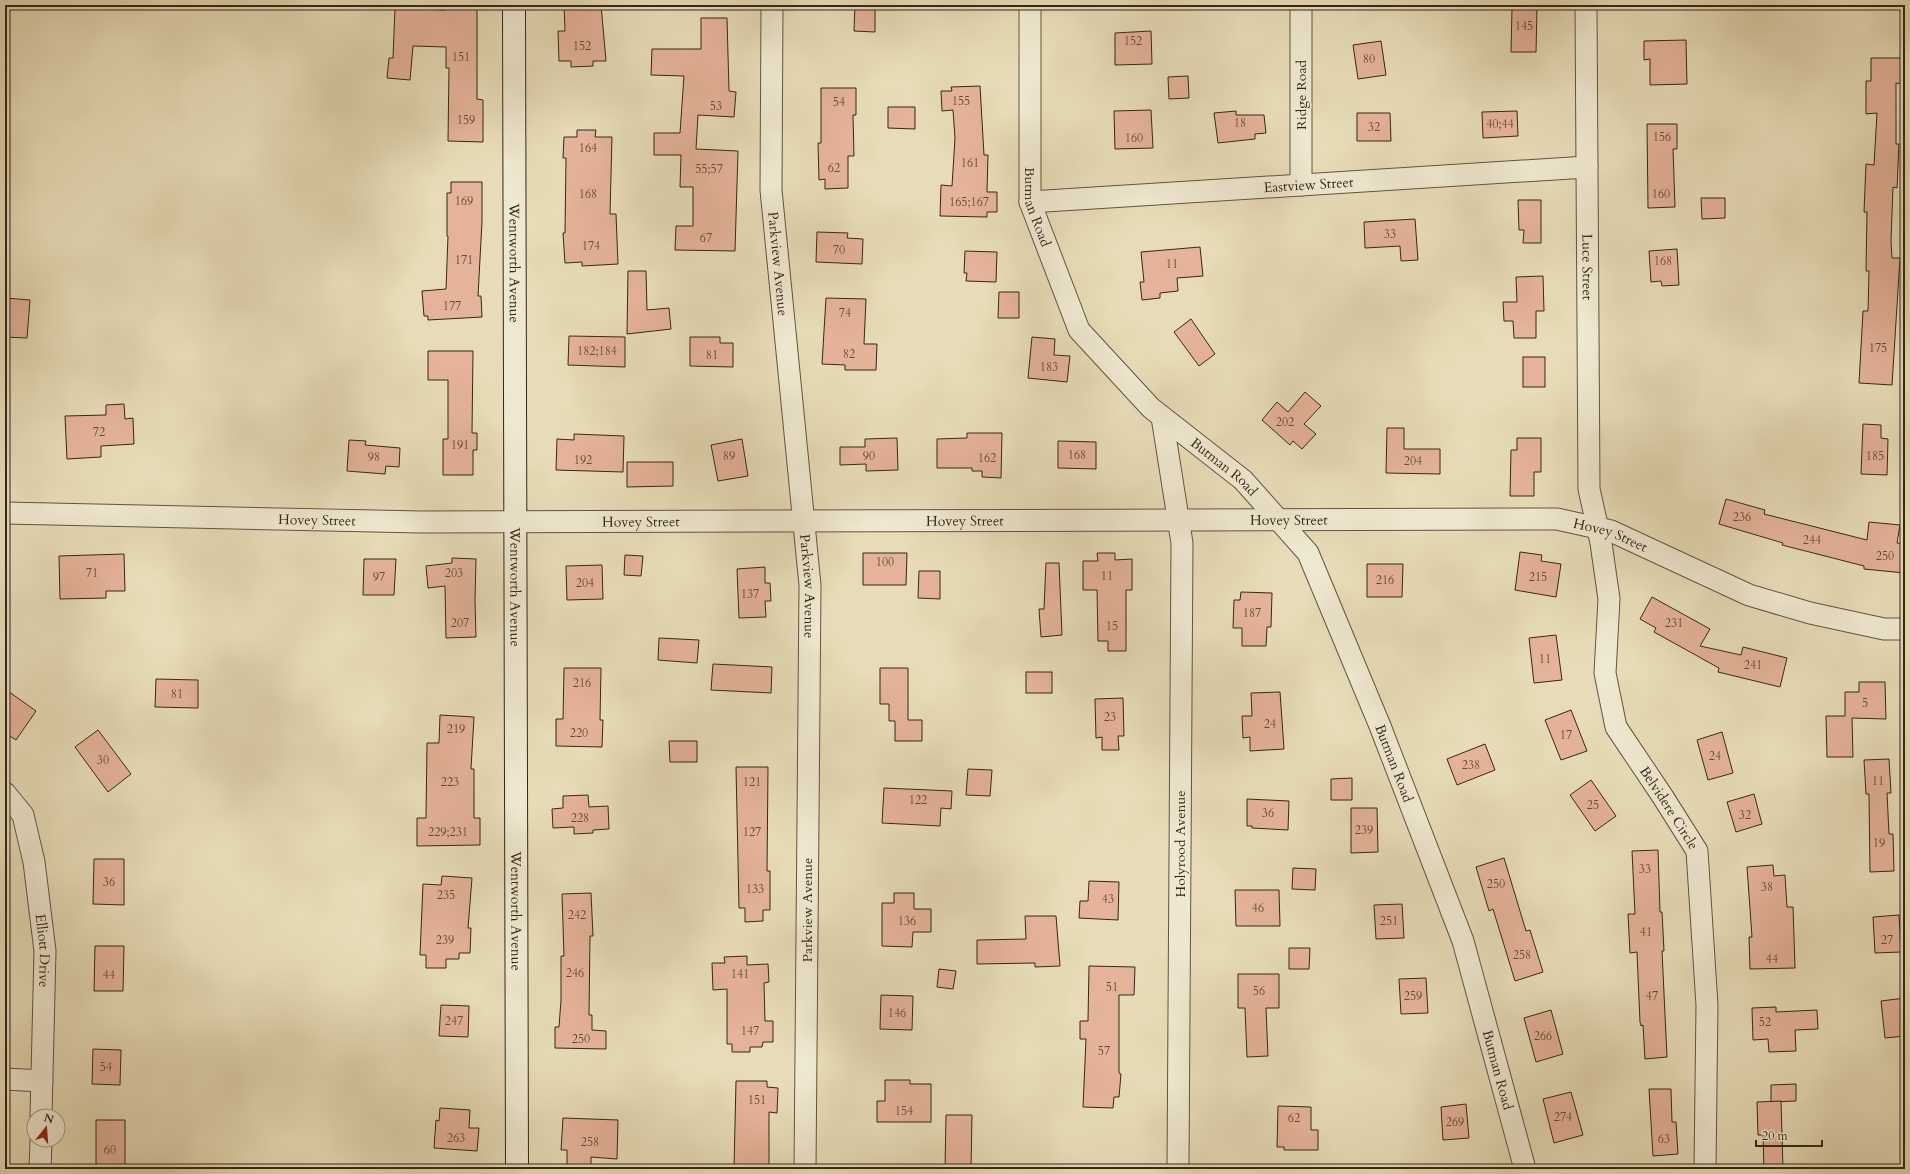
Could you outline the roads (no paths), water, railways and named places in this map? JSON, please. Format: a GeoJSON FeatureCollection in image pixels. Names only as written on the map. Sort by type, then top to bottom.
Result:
{"type":"FeatureCollection","features":[{"type":"Feature","properties":{"kind":"street","name":"Wentworth Avenue"},"geometry":{"type":"LineString","coordinates":[[514,5],[517,1169]]}},
{"type":"Feature","properties":{"kind":"street","name":"Parkview Avenue"},"geometry":{"type":"LineString","coordinates":[[772,5],[771,190],[810,585],[805,1169]]}},
{"type":"Feature","properties":{"kind":"street","name":"Butman Road"},"geometry":{"type":"LineString","coordinates":[[1030,5],[1030,202],[1078,330],[1151,408],[1243,480],[1308,553],[1380,726],[1457,926],[1525,1169]]}},
{"type":"Feature","properties":{"kind":"street","name":"Ridge Road"},"geometry":{"type":"LineString","coordinates":[[1301,5],[1301,185]]}},
{"type":"Feature","properties":{"kind":"street","name":"Luce Street"},"geometry":{"type":"LineString","coordinates":[[1586,5],[1589,489],[1598,528]]}},
{"type":"Feature","properties":{"kind":"street","name":"Eastview Street"},"geometry":{"type":"LineString","coordinates":[[1030,202],[1587,167]]}},
{"type":"Feature","properties":{"kind":"street","name":"Butman Road"},"geometry":{"type":"LineString","coordinates":[[1162,417],[1177,520]]}},
{"type":"Feature","properties":{"kind":"street","name":"Hovey Street"},"geometry":{"type":"LineString","coordinates":[[5,513],[421,522],[1557,519],[1610,531],[1749,595],[1810,613],[1884,629],[1905,629]]}},
{"type":"Feature","properties":{"kind":"street","name":"Holyrood Avenue"},"geometry":{"type":"LineString","coordinates":[[1177,520],[1182,543],[1178,1169]]}},
{"type":"Feature","properties":{"kind":"street","name":"Belvidere Circle"},"geometry":{"type":"LineString","coordinates":[[1598,528],[1609,599],[1605,673],[1616,727],[1663,796],[1697,850],[1707,1005],[1705,1169]]}},
{"type":"Feature","properties":{"kind":"street","name":"Elliott Drive"},"geometry":{"type":"LineString","coordinates":[[5,792],[23,816],[34,862],[45,951],[41,1108]]}},
{"type":"Feature","properties":{"kind":"street"},"geometry":{"type":"LineString","coordinates":[[5,1079],[42,1081]]}},
{"type":"Feature","properties":{"kind":"street"},"geometry":{"type":"LineString","coordinates":[[40,1169],[41,1148]]}}]}
